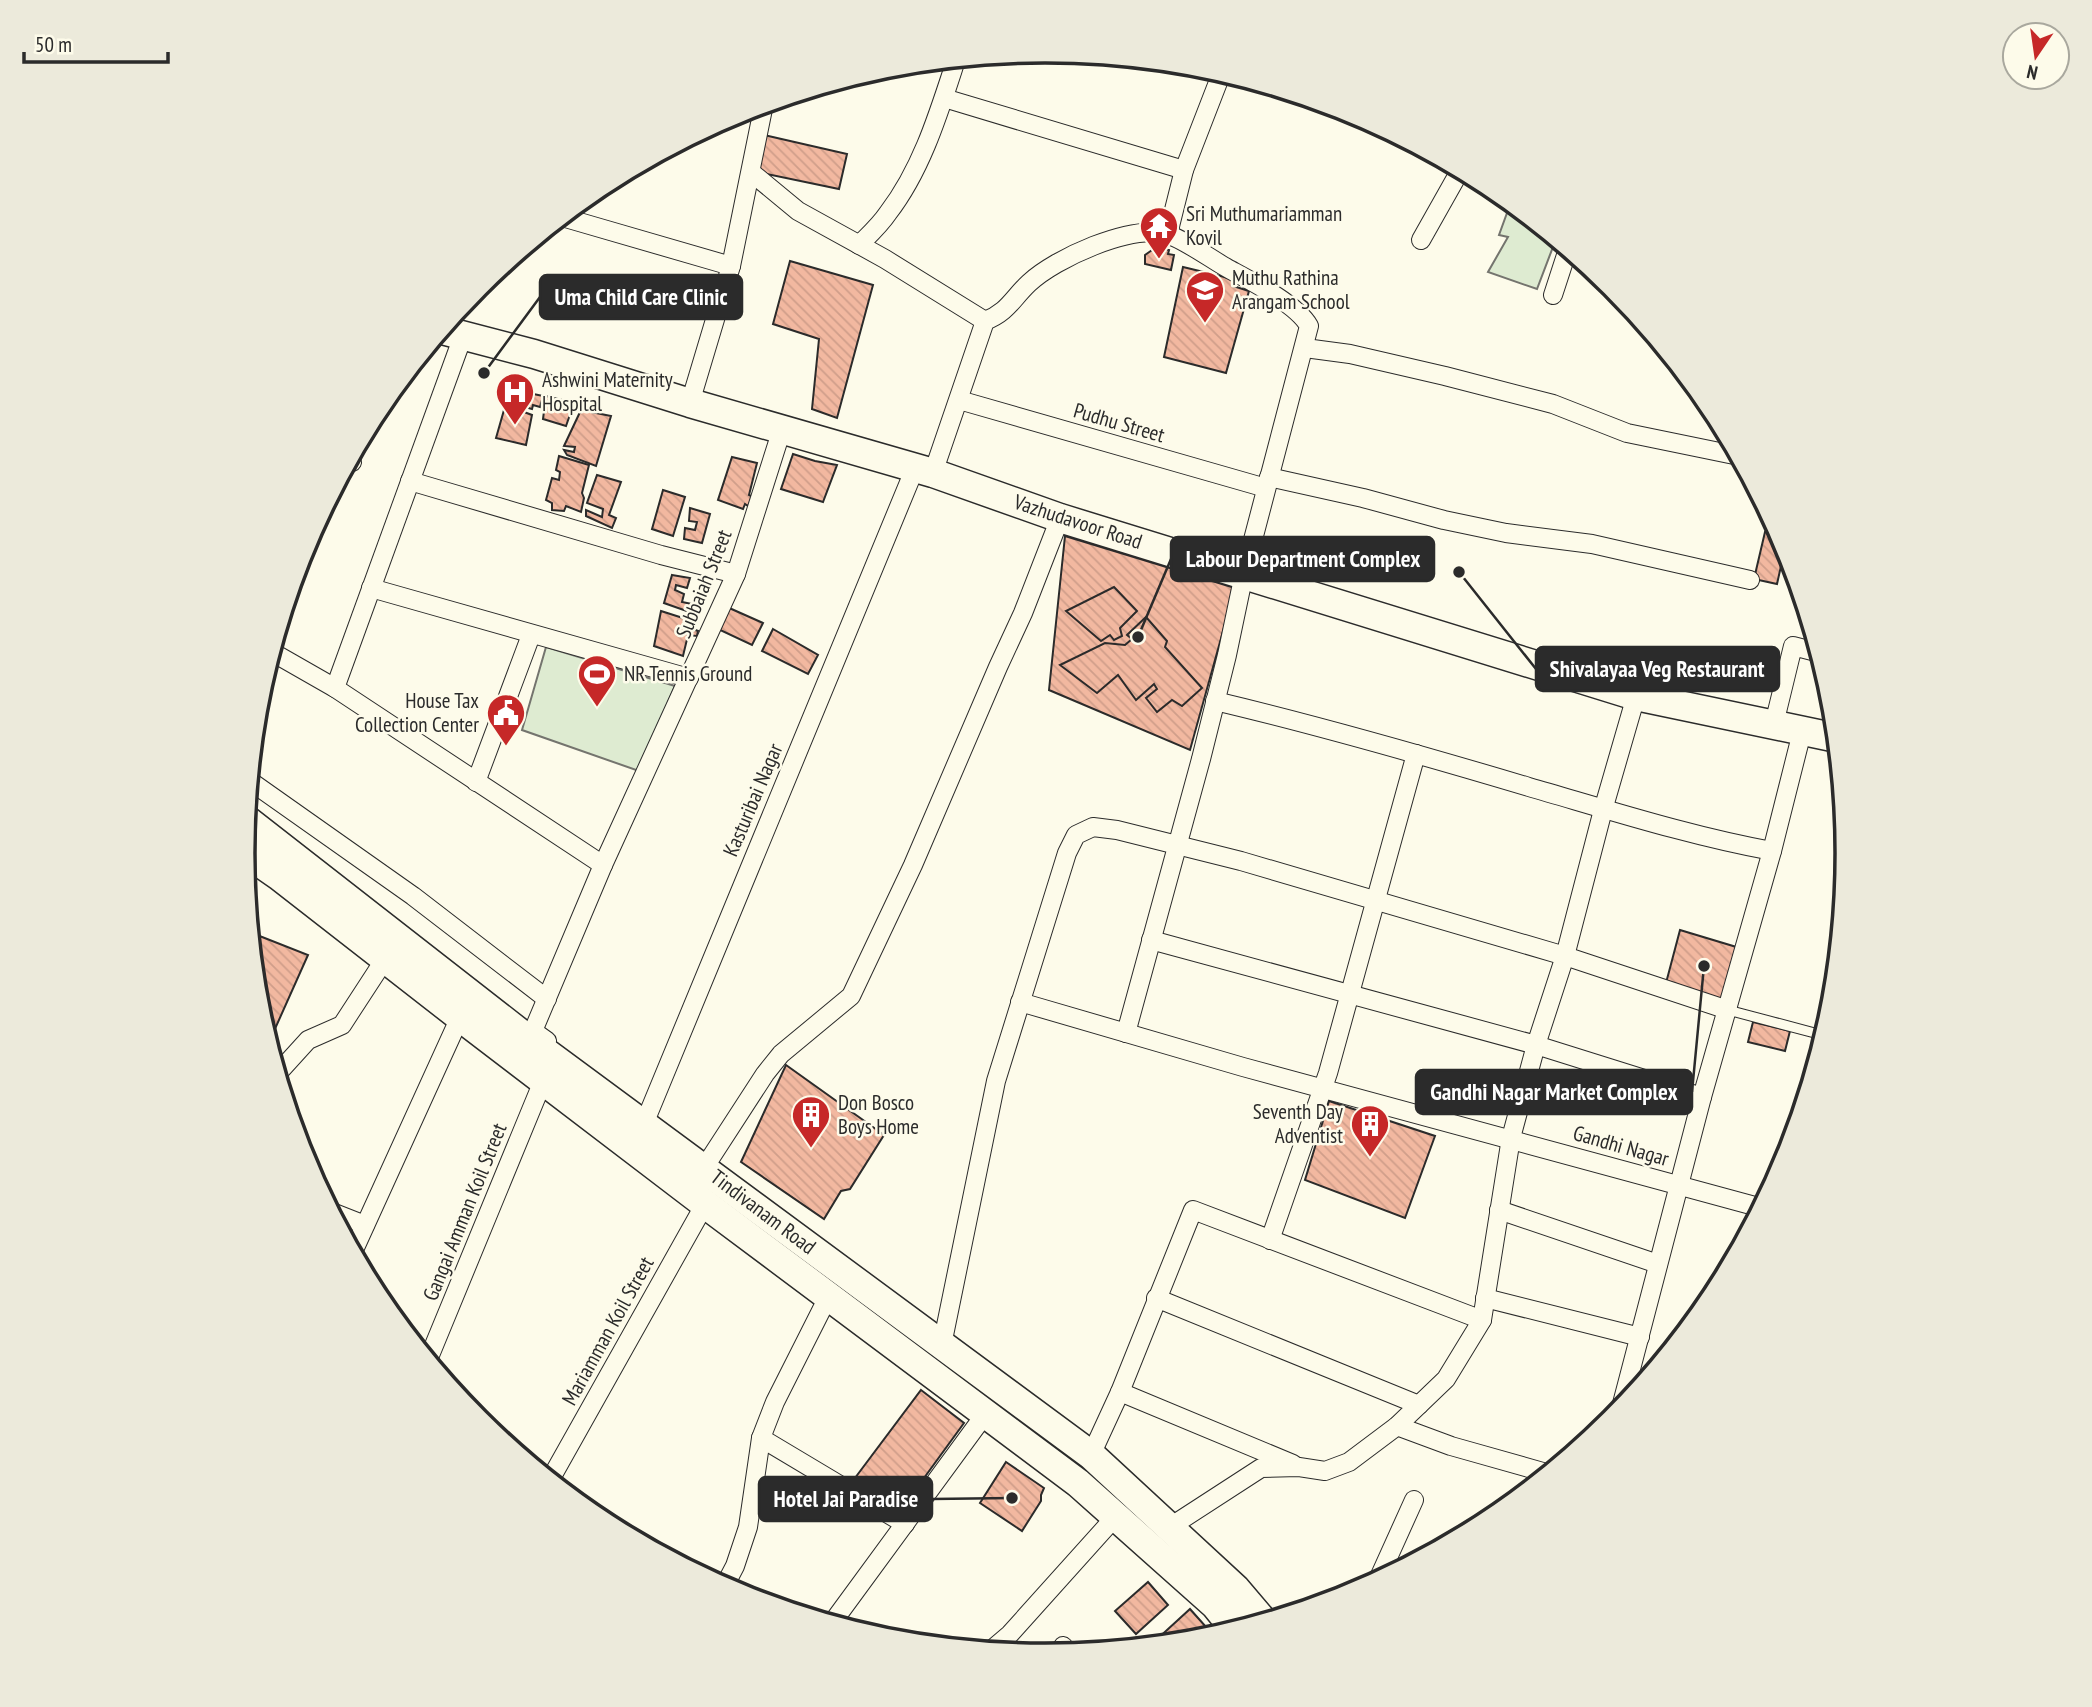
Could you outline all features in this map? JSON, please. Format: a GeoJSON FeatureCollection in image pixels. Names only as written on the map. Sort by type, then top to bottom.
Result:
{"type":"FeatureCollection","features":[{"type":"Feature","properties":{"kind":"main road","name":"Vazhudavoor Road"},"geometry":{"type":"LineString","coordinates":[[452,333],[534,354],[690,403],[924,470],[1060,518],[1636,696],[1828,736]]}},
{"type":"Feature","properties":{"kind":"main road","name":"Tindivanam Road"},"geometry":{"type":"LineString","coordinates":[[256,827],[638,1128],[704,1168],[1091,1455],[1236,1589],[1259,1615]]}},
{"type":"Feature","properties":{"kind":"main road"},"geometry":{"type":"LineString","coordinates":[[255,859],[543,1081],[638,1128],[705,1205],[1078,1483],[1215,1605],[1229,1622]]}},
{"type":"Feature","properties":{"kind":"street"},"geometry":{"type":"LineString","coordinates":[[859,245],[888,214],[914,172],[953,69]]}},
{"type":"Feature","properties":{"kind":"street"},"geometry":{"type":"LineString","coordinates":[[1168,234],[1184,170],[1218,82]]}},
{"type":"Feature","properties":{"kind":"street"},"geometry":{"type":"LineString","coordinates":[[944,98],[1184,170]]}},
{"type":"Feature","properties":{"kind":"street"},"geometry":{"type":"LineString","coordinates":[[690,403],[731,266],[762,116]]}},
{"type":"Feature","properties":{"kind":"street"},"geometry":{"type":"LineString","coordinates":[[752,173],[798,211],[985,321],[999,316],[1028,284],[1052,265],[1100,243],[1151,232],[1168,234],[1255,284],[1304,316],[1309,326],[1244,574],[1178,845],[1126,1033]]}},
{"type":"Feature","properties":{"kind":"street"},"geometry":{"type":"LineString","coordinates":[[1421,240],[1456,178]]}},
{"type":"Feature","properties":{"kind":"street"},"geometry":{"type":"LineString","coordinates":[[572,221],[731,266]]}},
{"type":"Feature","properties":{"kind":"street"},"geometry":{"type":"LineString","coordinates":[[1553,295],[1565,258]]}},
{"type":"Feature","properties":{"kind":"street","name":"Kasturibai Nagar"},"geometry":{"type":"LineString","coordinates":[[638,1128],[924,470],[959,400],[985,321]]}},
{"type":"Feature","properties":{"kind":"street"},"geometry":{"type":"LineString","coordinates":[[335,688],[410,481],[452,333]]}},
{"type":"Feature","properties":{"kind":"street"},"geometry":{"type":"LineString","coordinates":[[1304,348],[1360,356],[1444,376],[1553,404],[1628,433],[1727,451]]}},
{"type":"Feature","properties":{"kind":"street","name":"Pudhu Street"},"geometry":{"type":"LineString","coordinates":[[959,400],[1267,483],[1363,498],[1506,533],[1592,544],[1750,580]]}},
{"type":"Feature","properties":{"kind":"street","name":"Subbaiah Street"},"geometry":{"type":"LineString","coordinates":[[638,1128],[533,1031],[603,865],[736,574],[782,429]]}},
{"type":"Feature","properties":{"kind":"street"},"geometry":{"type":"LineString","coordinates":[[410,481],[661,555],[736,574]]}},
{"type":"Feature","properties":{"kind":"street"},"geometry":{"type":"LineString","coordinates":[[704,1168],[781,1054],[851,996],[913,865],[1023,613],[1060,518]]}},
{"type":"Feature","properties":{"kind":"street"},"geometry":{"type":"LineString","coordinates":[[371,589],[689,678]]}},
{"type":"Feature","properties":{"kind":"street"},"geometry":{"type":"LineString","coordinates":[[476,782],[531,635]]}},
{"type":"Feature","properties":{"kind":"street"},"geometry":{"type":"LineString","coordinates":[[1774,724],[1793,646],[1810,650]]}},
{"type":"Feature","properties":{"kind":"street"},"geometry":{"type":"LineString","coordinates":[[280,657],[335,688],[603,865]]}},
{"type":"Feature","properties":{"kind":"street"},"geometry":{"type":"LineString","coordinates":[[1170,1527],[1261,1468],[1299,1467],[1325,1471],[1349,1462],[1397,1426],[1446,1378],[1482,1321],[1511,1138],[1536,1045],[1565,956],[1636,696]]}},
{"type":"Feature","properties":{"kind":"street"},"geometry":{"type":"LineString","coordinates":[[1215,701],[1289,718],[1603,810],[1772,851]]}},
{"type":"Feature","properties":{"kind":"street","name":"Gandhi Nagar"},"geometry":{"type":"LineString","coordinates":[[1020,1002],[1679,1186],[1772,851],[1802,732]]}},
{"type":"Feature","properties":{"kind":"street"},"geometry":{"type":"LineString","coordinates":[[1270,1240],[1323,1088],[1416,754]]}},
{"type":"Feature","properties":{"kind":"street"},"geometry":{"type":"LineString","coordinates":[[258,787],[403,889],[547,999]]}},
{"type":"Feature","properties":{"kind":"street"},"geometry":{"type":"LineString","coordinates":[[942,1345],[996,1081],[1067,853],[1076,835],[1093,827],[1117,830],[1241,861],[1565,956],[1727,1010]]}},
{"type":"Feature","properties":{"kind":"street"},"geometry":{"type":"LineString","coordinates":[[1151,940],[1536,1045],[1702,1097]]}},
{"type":"Feature","properties":{"kind":"street"},"geometry":{"type":"LineString","coordinates":[[284,1066],[308,1040],[342,1025],[385,959]]}},
{"type":"Feature","properties":{"kind":"street"},"geometry":{"type":"LineString","coordinates":[[357,1242],[460,1017]]}},
{"type":"Feature","properties":{"kind":"street","name":"Gangai Amman Koil Street"},"geometry":{"type":"LineString","coordinates":[[432,1351],[543,1081]]}},
{"type":"Feature","properties":{"kind":"street"},"geometry":{"type":"LineString","coordinates":[[1626,1390],[1679,1186],[1754,1206]]}},
{"type":"Feature","properties":{"kind":"street","name":"Mariamman Koil Street"},"geometry":{"type":"LineString","coordinates":[[554,1472],[705,1205]]}},
{"type":"Feature","properties":{"kind":"street"},"geometry":{"type":"LineString","coordinates":[[1091,1455],[1120,1392],[1193,1210],[1482,1321]]}},
{"type":"Feature","properties":{"kind":"street"},"geometry":{"type":"LineString","coordinates":[[1499,1210],[1658,1264]]}},
{"type":"Feature","properties":{"kind":"street"},"geometry":{"type":"LineString","coordinates":[[344,1217],[365,1225]]}},
{"type":"Feature","properties":{"kind":"street"},"geometry":{"type":"LineString","coordinates":[[729,1577],[748,1527],[761,1437],[775,1402],[828,1297]]}},
{"type":"Feature","properties":{"kind":"street"},"geometry":{"type":"LineString","coordinates":[[1156,1298],[1419,1405]]}},
{"type":"Feature","properties":{"kind":"street"},"geometry":{"type":"LineString","coordinates":[[1485,1298],[1640,1337]]}},
{"type":"Feature","properties":{"kind":"street"},"geometry":{"type":"LineString","coordinates":[[1120,1392],[1299,1467]]}},
{"type":"Feature","properties":{"kind":"street"},"geometry":{"type":"LineString","coordinates":[[837,1616],[986,1413]]}},
{"type":"Feature","properties":{"kind":"street"},"geometry":{"type":"LineString","coordinates":[[1397,1426],[1451,1446],[1539,1471]]}},
{"type":"Feature","properties":{"kind":"street"},"geometry":{"type":"LineString","coordinates":[[761,1437],[905,1524]]}},
{"type":"Feature","properties":{"kind":"street"},"geometry":{"type":"LineString","coordinates":[[1383,1568],[1414,1500]]}},
{"type":"Feature","properties":{"kind":"street"},"geometry":{"type":"LineString","coordinates":[[1000,1642],[1116,1516]]}},
{"type":"Feature","properties":{"kind":"lane"},"geometry":{"type":"LineString","coordinates":[[1727,1010],[1815,1033]]}},
{"type":"Feature","properties":{"kind":"green space"},"geometry":{"type":"Polygon","coordinates":[[[1507,212],[1553,247],[1537,289],[1488,272],[1508,237],[1499,235],[1507,212]]]}},
{"type":"Feature","properties":{"kind":"green space","name":"NR Tennis Ground"},"geometry":{"type":"Polygon","coordinates":[[[546,647],[675,686],[639,771],[522,730],[546,647]]]}},
{"type":"Feature","properties":{"kind":"building"},"geometry":{"type":"Polygon","coordinates":[[[764,135],[847,154],[839,189],[757,172],[764,135]]]}},
{"type":"Feature","properties":{"kind":"building","name":"Sri Muthumariamman Kovil"},"geometry":{"type":"Polygon","coordinates":[[[1155,248],[1169,250],[1168,254],[1174,255],[1171,270],[1145,264],[1145,255],[1155,248]]]}},
{"type":"Feature","properties":{"kind":"building"},"geometry":{"type":"Polygon","coordinates":[[[790,261],[873,285],[837,418],[812,409],[819,339],[773,324],[790,261]]]}},
{"type":"Feature","properties":{"kind":"building","name":"Muthu Rathina Arangam School"},"geometry":{"type":"Polygon","coordinates":[[[1183,267],[1233,279],[1233,286],[1249,291],[1226,373],[1164,357],[1183,267]]]}},
{"type":"Feature","properties":{"kind":"building","name":"Ashwini Maternity Hospital"},"geometry":{"type":"Polygon","coordinates":[[[510,389],[543,396],[540,407],[525,407],[524,412],[532,415],[526,445],[496,438],[510,389]]]}},
{"type":"Feature","properties":{"kind":"building"},"geometry":{"type":"Polygon","coordinates":[[[546,396],[574,403],[566,426],[543,419],[546,396]]]}},
{"type":"Feature","properties":{"kind":"building"},"geometry":{"type":"Polygon","coordinates":[[[581,410],[611,416],[596,466],[567,455],[564,450],[574,452],[575,447],[564,446],[581,410]]]}},
{"type":"Feature","properties":{"kind":"building"},"geometry":{"type":"Polygon","coordinates":[[[793,454],[837,465],[823,502],[781,489],[793,454]]]}},
{"type":"Feature","properties":{"kind":"building"},"geometry":{"type":"Polygon","coordinates":[[[559,456],[589,465],[582,493],[584,498],[581,512],[566,506],[564,511],[552,510],[552,503],[546,500],[552,478],[559,480],[560,472],[556,470],[559,456]]]}},
{"type":"Feature","properties":{"kind":"building"},"geometry":{"type":"Polygon","coordinates":[[[732,457],[757,463],[749,495],[753,497],[743,509],[718,500],[732,457]]]}},
{"type":"Feature","properties":{"kind":"building"},"geometry":{"type":"Polygon","coordinates":[[[597,475],[621,482],[609,515],[616,518],[612,528],[586,516],[586,510],[602,517],[603,509],[587,503],[597,475]]]}},
{"type":"Feature","properties":{"kind":"building"},"geometry":{"type":"Polygon","coordinates":[[[663,490],[685,497],[673,536],[652,529],[663,490]]]}},
{"type":"Feature","properties":{"kind":"building"},"geometry":{"type":"Polygon","coordinates":[[[690,508],[710,514],[702,543],[684,539],[685,528],[695,530],[697,522],[689,521],[690,508]]]}},
{"type":"Feature","properties":{"kind":"building"},"geometry":{"type":"Polygon","coordinates":[[[1765,532],[1768,533],[1781,565],[1777,584],[1754,579],[1765,532]]]}},
{"type":"Feature","properties":{"kind":"building"},"geometry":{"type":"Polygon","coordinates":[[[1065,536],[1235,588],[1190,750],[1049,690],[1065,536]]]}},
{"type":"Feature","properties":{"kind":"building"},"geometry":{"type":"Polygon","coordinates":[[[672,575],[690,578],[687,588],[676,585],[675,590],[684,594],[682,602],[697,605],[695,614],[664,603],[672,575]]]}},
{"type":"Feature","properties":{"kind":"building"},"geometry":{"type":"Polygon","coordinates":[[[1114,587],[1137,611],[1120,628],[1122,636],[1114,640],[1110,635],[1101,641],[1066,611],[1114,587]]]}},
{"type":"Feature","properties":{"kind":"building"},"geometry":{"type":"Polygon","coordinates":[[[727,607],[763,623],[752,645],[718,629],[727,607]]]}},
{"type":"Feature","properties":{"kind":"building"},"geometry":{"type":"Polygon","coordinates":[[[661,611],[686,619],[685,626],[698,631],[697,636],[688,635],[683,656],[654,646],[661,611]]]}},
{"type":"Feature","properties":{"kind":"building"},"geometry":{"type":"Polygon","coordinates":[[[1146,617],[1167,641],[1165,647],[1202,688],[1182,706],[1172,700],[1157,712],[1146,698],[1157,689],[1154,684],[1136,700],[1118,675],[1097,693],[1060,665],[1105,643],[1125,645],[1132,639],[1127,635],[1146,617]]]}},
{"type":"Feature","properties":{"kind":"building"},"geometry":{"type":"Polygon","coordinates":[[[773,629],[818,655],[808,674],[762,651],[773,629]]]}},
{"type":"Feature","properties":{"kind":"building"},"geometry":{"type":"Polygon","coordinates":[[[1680,930],[1743,949],[1726,1003],[1666,983],[1680,930]]]}},
{"type":"Feature","properties":{"kind":"building"},"geometry":{"type":"Polygon","coordinates":[[[260,936],[308,955],[275,1028],[260,936]]]}},
{"type":"Feature","properties":{"kind":"building"},"geometry":{"type":"Polygon","coordinates":[[[1753,1022],[1790,1031],[1785,1051],[1748,1042],[1753,1022]]]}},
{"type":"Feature","properties":{"kind":"building","name":"Don Bosco Boys Home"},"geometry":{"type":"Polygon","coordinates":[[[786,1065],[884,1135],[850,1189],[841,1191],[824,1219],[741,1162],[786,1065]]]}},
{"type":"Feature","properties":{"kind":"building","name":"Seventh Day Adventist"},"geometry":{"type":"Polygon","coordinates":[[[1329,1101],[1435,1136],[1405,1218],[1305,1180],[1329,1101]]]}},
{"type":"Feature","properties":{"kind":"building"},"geometry":{"type":"Polygon","coordinates":[[[921,1390],[964,1423],[900,1511],[855,1478],[921,1390]]]}},
{"type":"Feature","properties":{"kind":"building"},"geometry":{"type":"Polygon","coordinates":[[[1006,1462],[1044,1488],[1041,1501],[1022,1531],[980,1503],[1006,1462]]]}},
{"type":"Feature","properties":{"kind":"building"},"geometry":{"type":"Polygon","coordinates":[[[1148,1582],[1168,1605],[1136,1634],[1115,1611],[1148,1582]]]}},
{"type":"Feature","properties":{"kind":"building"},"geometry":{"type":"Polygon","coordinates":[[[1190,1609],[1206,1627],[1200,1629],[1162,1635],[1190,1609]]]}},
{"type":"Feature","properties":{"kind":"place","name":"Sri Muthumariamman Kovil"},"geometry":{"type":"Point","coordinates":[1159,260]}},
{"type":"Feature","properties":{"kind":"place","name":"Muthu Rathina Arangam School"},"geometry":{"type":"Point","coordinates":[1205,324]}},
{"type":"Feature","properties":{"kind":"place","name":"Uma Child Care Clinic"},"geometry":{"type":"Point","coordinates":[484,373]}},
{"type":"Feature","properties":{"kind":"place","name":"Ashwini Maternity Hospital"},"geometry":{"type":"Point","coordinates":[515,426]}},
{"type":"Feature","properties":{"kind":"place","name":"Shivalayaa Veg Restaurant"},"geometry":{"type":"Point","coordinates":[1459,572]}},
{"type":"Feature","properties":{"kind":"place","name":"Labour Department Complex"},"geometry":{"type":"Point","coordinates":[1138,637]}},
{"type":"Feature","properties":{"kind":"place","name":"NR Tennis Ground"},"geometry":{"type":"Point","coordinates":[597,708]}},
{"type":"Feature","properties":{"kind":"place","name":"House Tax Collection Center"},"geometry":{"type":"Point","coordinates":[506,747]}},
{"type":"Feature","properties":{"kind":"place","name":"Gandhi Nagar Market Complex"},"geometry":{"type":"Point","coordinates":[1704,966]}},
{"type":"Feature","properties":{"kind":"place","name":"Don Bosco Boys Home"},"geometry":{"type":"Point","coordinates":[811,1149]}},
{"type":"Feature","properties":{"kind":"place","name":"Seventh Day Adventist"},"geometry":{"type":"Point","coordinates":[1370,1158]}},
{"type":"Feature","properties":{"kind":"place","name":"Hotel Jai Paradise"},"geometry":{"type":"Point","coordinates":[1012,1498]}}]}
